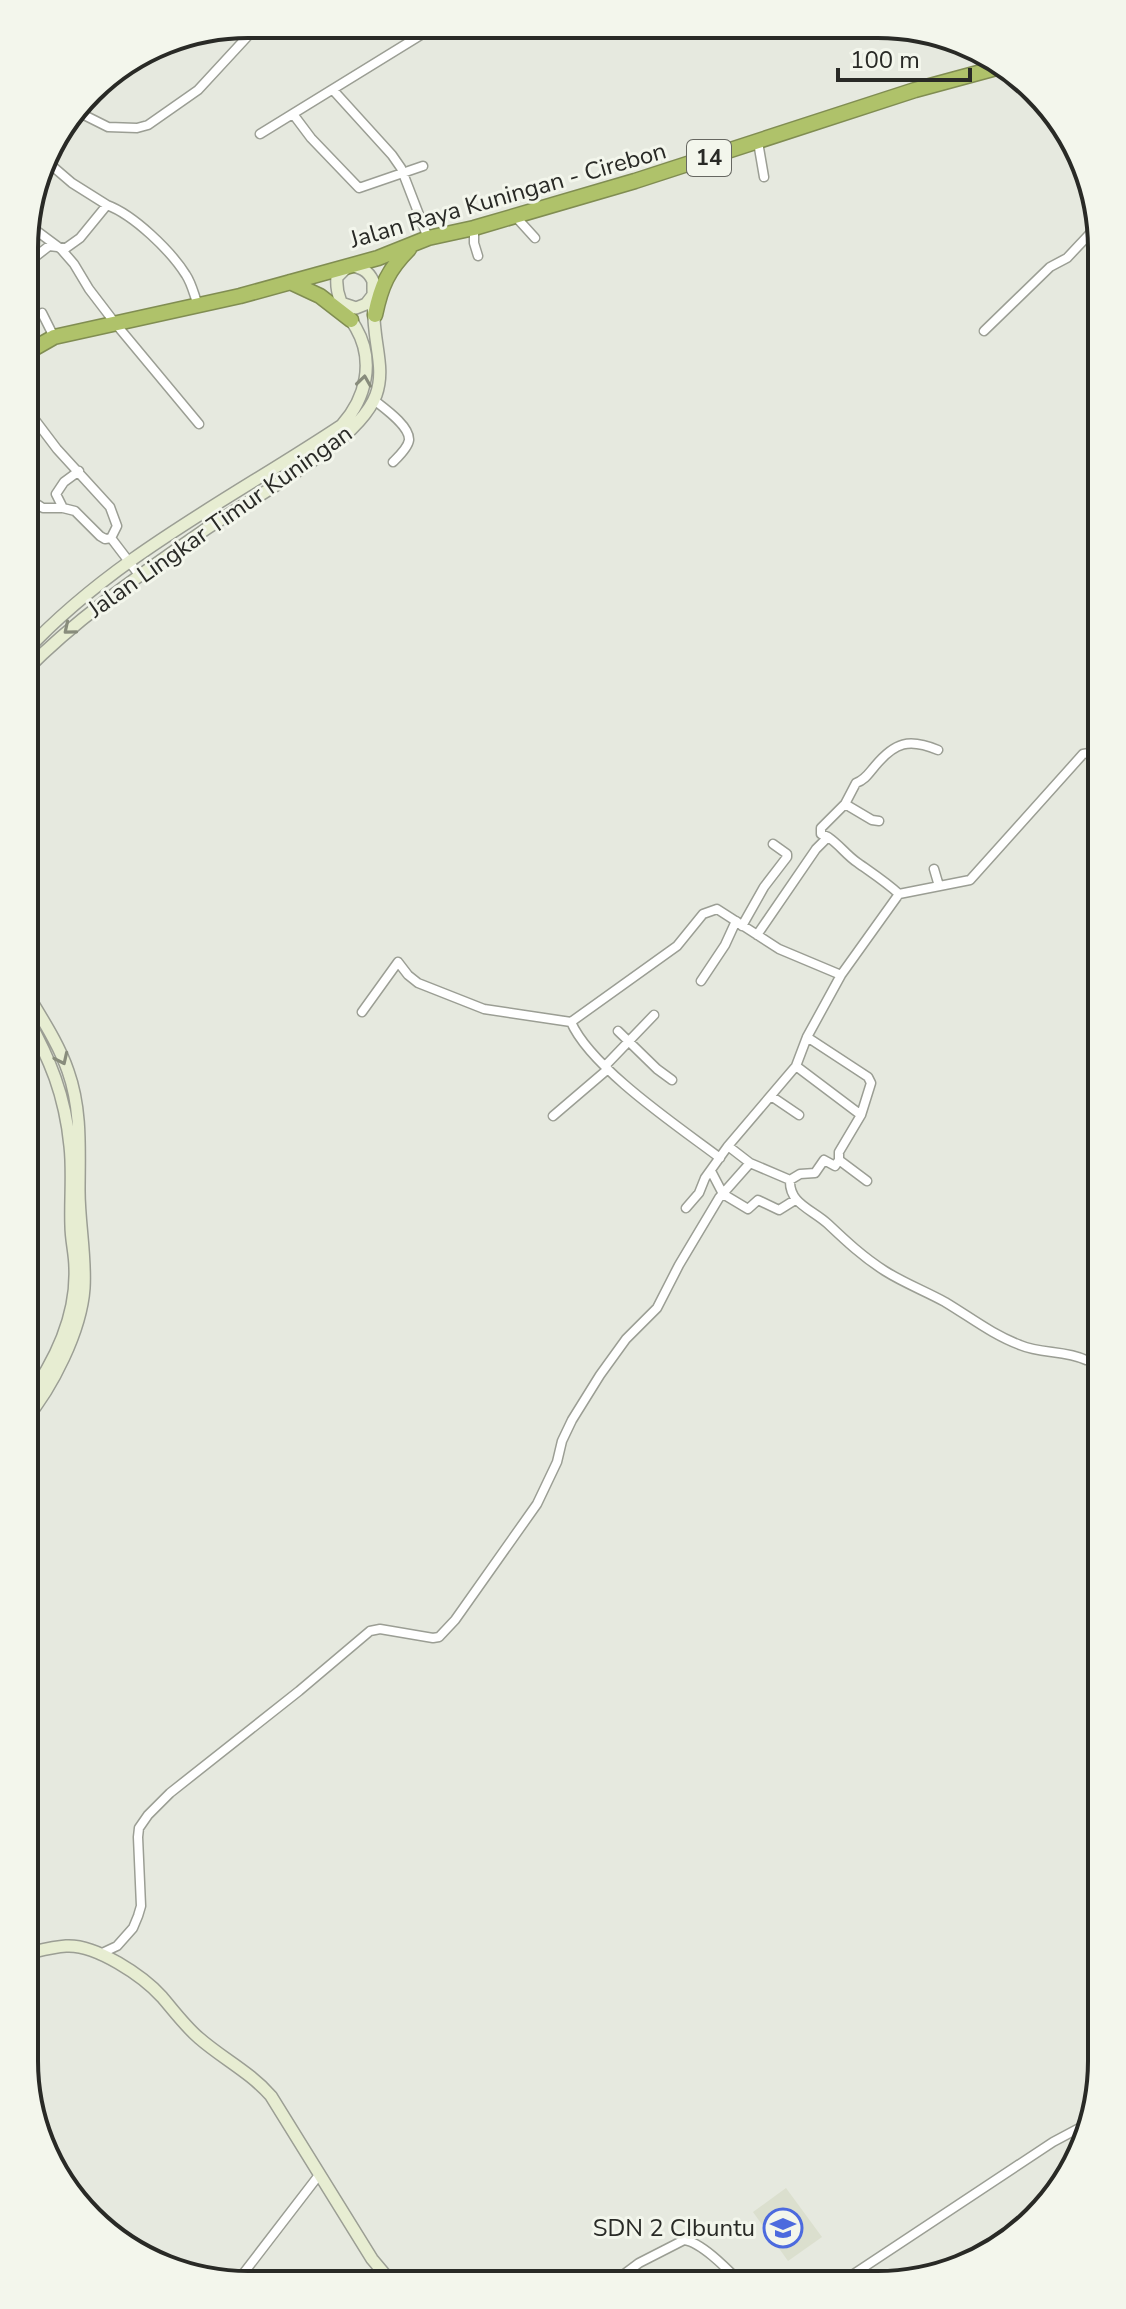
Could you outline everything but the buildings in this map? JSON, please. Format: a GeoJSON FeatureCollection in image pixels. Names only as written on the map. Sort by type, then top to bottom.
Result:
{"type":"FeatureCollection","features":[{"type":"Feature","properties":{"kind":"highway","name":"Jalan Raya Kuningan - Cirebon"},"geometry":{"type":"LineString","coordinates":[[38,346],[54,337],[240,296],[378,258],[422,240],[635,181],[915,90],[989,70]]}},
{"type":"Feature","properties":{"kind":"highway"},"geometry":{"type":"LineString","coordinates":[[375,322],[380,289],[393,266],[422,240]]}},
{"type":"Feature","properties":{"kind":"highway"},"geometry":{"type":"LineString","coordinates":[[290,282],[320,296],[354,326]]}},
{"type":"Feature","properties":{"kind":"main road"},"geometry":{"type":"LineString","coordinates":[[373,295],[366,304],[356,308],[340,303],[337,277],[349,265],[370,274],[373,281],[380,382],[374,400]]}},
{"type":"Feature","properties":{"kind":"main road","name":"Jalan Lingkar Timur Kuningan"},"geometry":{"type":"LineString","coordinates":[[38,639],[61,616],[130,561],[342,425],[352,414],[362,398],[366,359],[354,326],[340,303]]}},
{"type":"Feature","properties":{"kind":"main road"},"geometry":{"type":"LineString","coordinates":[[354,326],[375,322]]}},
{"type":"Feature","properties":{"kind":"main road","name":"Jalan Lingkar Timur Kuningan"},"geometry":{"type":"LineString","coordinates":[[38,658],[76,624],[140,576],[340,441],[374,400]]}},
{"type":"Feature","properties":{"kind":"main road"},"geometry":{"type":"LineString","coordinates":[[38,1013],[68,1069],[74,1090],[79,1119],[84,1271],[84,1289],[74,1330],[60,1365],[38,1402]]}},
{"type":"Feature","properties":{"kind":"main road"},"geometry":{"type":"LineString","coordinates":[[38,1037],[59,1084],[71,1147],[75,1292],[54,1357],[38,1385]]}},
{"type":"Feature","properties":{"kind":"main road"},"geometry":{"type":"LineString","coordinates":[[38,1951],[75,1946],[100,1954],[143,1980],[199,2038],[256,2079],[271,2096],[382,2271]]}},
{"type":"Feature","properties":{"kind":"street"},"geometry":{"type":"LineString","coordinates":[[85,116],[108,127],[137,128],[148,125],[198,90],[246,38]]}},
{"type":"Feature","properties":{"kind":"street"},"geometry":{"type":"LineString","coordinates":[[260,134],[416,38]]}},
{"type":"Feature","properties":{"kind":"street"},"geometry":{"type":"LineString","coordinates":[[333,90],[392,155],[402,174],[422,240]]}},
{"type":"Feature","properties":{"kind":"street"},"geometry":{"type":"LineString","coordinates":[[293,114],[356,187],[423,166]]}},
{"type":"Feature","properties":{"kind":"street"},"geometry":{"type":"LineString","coordinates":[[758,142],[764,177]]}},
{"type":"Feature","properties":{"kind":"street"},"geometry":{"type":"LineString","coordinates":[[54,168],[72,183],[117,209],[175,259],[188,278],[198,305]]}},
{"type":"Feature","properties":{"kind":"street"},"geometry":{"type":"LineString","coordinates":[[38,255],[49,246],[66,248],[80,238],[107,205]]}},
{"type":"Feature","properties":{"kind":"street"},"geometry":{"type":"LineString","coordinates":[[514,216],[535,238]]}},
{"type":"Feature","properties":{"kind":"street"},"geometry":{"type":"LineString","coordinates":[[474,228],[478,256]]}},
{"type":"Feature","properties":{"kind":"street"},"geometry":{"type":"LineString","coordinates":[[38,232],[61,249],[74,264],[115,323],[199,424]]}},
{"type":"Feature","properties":{"kind":"street"},"geometry":{"type":"LineString","coordinates":[[984,331],[1050,267],[1067,258],[1087,237]]}},
{"type":"Feature","properties":{"kind":"street"},"geometry":{"type":"LineString","coordinates":[[42,313],[54,337]]}},
{"type":"Feature","properties":{"kind":"street"},"geometry":{"type":"LineString","coordinates":[[374,400],[397,419],[409,437],[393,462]]}},
{"type":"Feature","properties":{"kind":"street"},"geometry":{"type":"LineString","coordinates":[[38,424],[110,507],[117,526],[111,538]]}},
{"type":"Feature","properties":{"kind":"street"},"geometry":{"type":"LineString","coordinates":[[63,508],[56,494],[58,488],[79,471]]}},
{"type":"Feature","properties":{"kind":"street"},"geometry":{"type":"LineString","coordinates":[[38,505],[75,511],[105,539],[111,538]]}},
{"type":"Feature","properties":{"kind":"street"},"geometry":{"type":"LineString","coordinates":[[111,538],[140,576]]}},
{"type":"Feature","properties":{"kind":"street"},"geometry":{"type":"LineString","coordinates":[[899,894],[856,862],[841,845],[821,834],[821,828],[845,804],[856,783],[862,782],[895,746],[913,742],[938,750]]}},
{"type":"Feature","properties":{"kind":"street"},"geometry":{"type":"LineString","coordinates":[[686,1208],[728,1146],[796,1066],[807,1037],[841,975],[899,894],[970,880],[1083,754],[1088,753]]}},
{"type":"Feature","properties":{"kind":"street"},"geometry":{"type":"LineString","coordinates":[[845,804],[879,821]]}},
{"type":"Feature","properties":{"kind":"street"},"geometry":{"type":"LineString","coordinates":[[757,935],[816,849],[828,837]]}},
{"type":"Feature","properties":{"kind":"street"},"geometry":{"type":"LineString","coordinates":[[701,981],[787,857],[773,844]]}},
{"type":"Feature","properties":{"kind":"street"},"geometry":{"type":"LineString","coordinates":[[934,869],[939,886]]}},
{"type":"Feature","properties":{"kind":"street"},"geometry":{"type":"LineString","coordinates":[[362,1012],[398,962],[418,983],[484,1009],[571,1022],[677,946],[703,914],[717,909],[779,949],[841,975]]}},
{"type":"Feature","properties":{"kind":"street"},"geometry":{"type":"LineString","coordinates":[[553,1116],[606,1067],[654,1015]]}},
{"type":"Feature","properties":{"kind":"street"},"geometry":{"type":"LineString","coordinates":[[571,1022],[577,1036],[606,1067],[720,1158]]}},
{"type":"Feature","properties":{"kind":"street"},"geometry":{"type":"LineString","coordinates":[[618,1031],[672,1080]]}},
{"type":"Feature","properties":{"kind":"street"},"geometry":{"type":"LineString","coordinates":[[790,1180],[800,1174],[815,1173],[824,1160],[835,1166],[839,1152],[861,1115],[871,1080],[807,1037]]}},
{"type":"Feature","properties":{"kind":"street"},"geometry":{"type":"LineString","coordinates":[[796,1066],[861,1115]]}},
{"type":"Feature","properties":{"kind":"street"},"geometry":{"type":"LineString","coordinates":[[771,1096],[799,1115]]}},
{"type":"Feature","properties":{"kind":"street"},"geometry":{"type":"LineString","coordinates":[[728,1146],[750,1163],[790,1180]]}},
{"type":"Feature","properties":{"kind":"street"},"geometry":{"type":"LineString","coordinates":[[839,1160],[867,1181]]}},
{"type":"Feature","properties":{"kind":"street"},"geometry":{"type":"LineString","coordinates":[[100,1954],[117,1946],[133,1928],[141,1906],[139,1828],[170,1793],[370,1631],[380,1629],[433,1638],[439,1637],[455,1620],[537,1504],[557,1462],[562,1441],[584,1400],[626,1339],[657,1308],[679,1265],[723,1194],[750,1163]]}},
{"type":"Feature","properties":{"kind":"street"},"geometry":{"type":"LineString","coordinates":[[711,1171],[723,1194],[748,1209],[758,1200],[779,1210],[795,1200]]}},
{"type":"Feature","properties":{"kind":"street"},"geometry":{"type":"LineString","coordinates":[[790,1180],[790,1190],[795,1200],[827,1222],[857,1252],[887,1273],[1021,1346],[1074,1354],[1086,1360]]}},
{"type":"Feature","properties":{"kind":"street"},"geometry":{"type":"LineString","coordinates":[[858,2271],[1077,2129]]}},
{"type":"Feature","properties":{"kind":"street"},"geometry":{"type":"LineString","coordinates":[[245,2271],[319,2175]]}},
{"type":"Feature","properties":{"kind":"street"},"geometry":{"type":"LineString","coordinates":[[628,2271],[684,2240],[702,2246],[728,2271]]}},
{"type":"Feature","properties":{"kind":"shaded area","name":"SDN 2 CIbuntu"},"geometry":{"type":"Polygon","coordinates":[[[786,2188],[822,2237],[788,2261],[753,2212],[786,2188]]]}},
{"type":"Feature","properties":{"kind":"place","name":"SDN 2 CIbuntu"},"geometry":{"type":"Point","coordinates":[783,2228]}}]}
